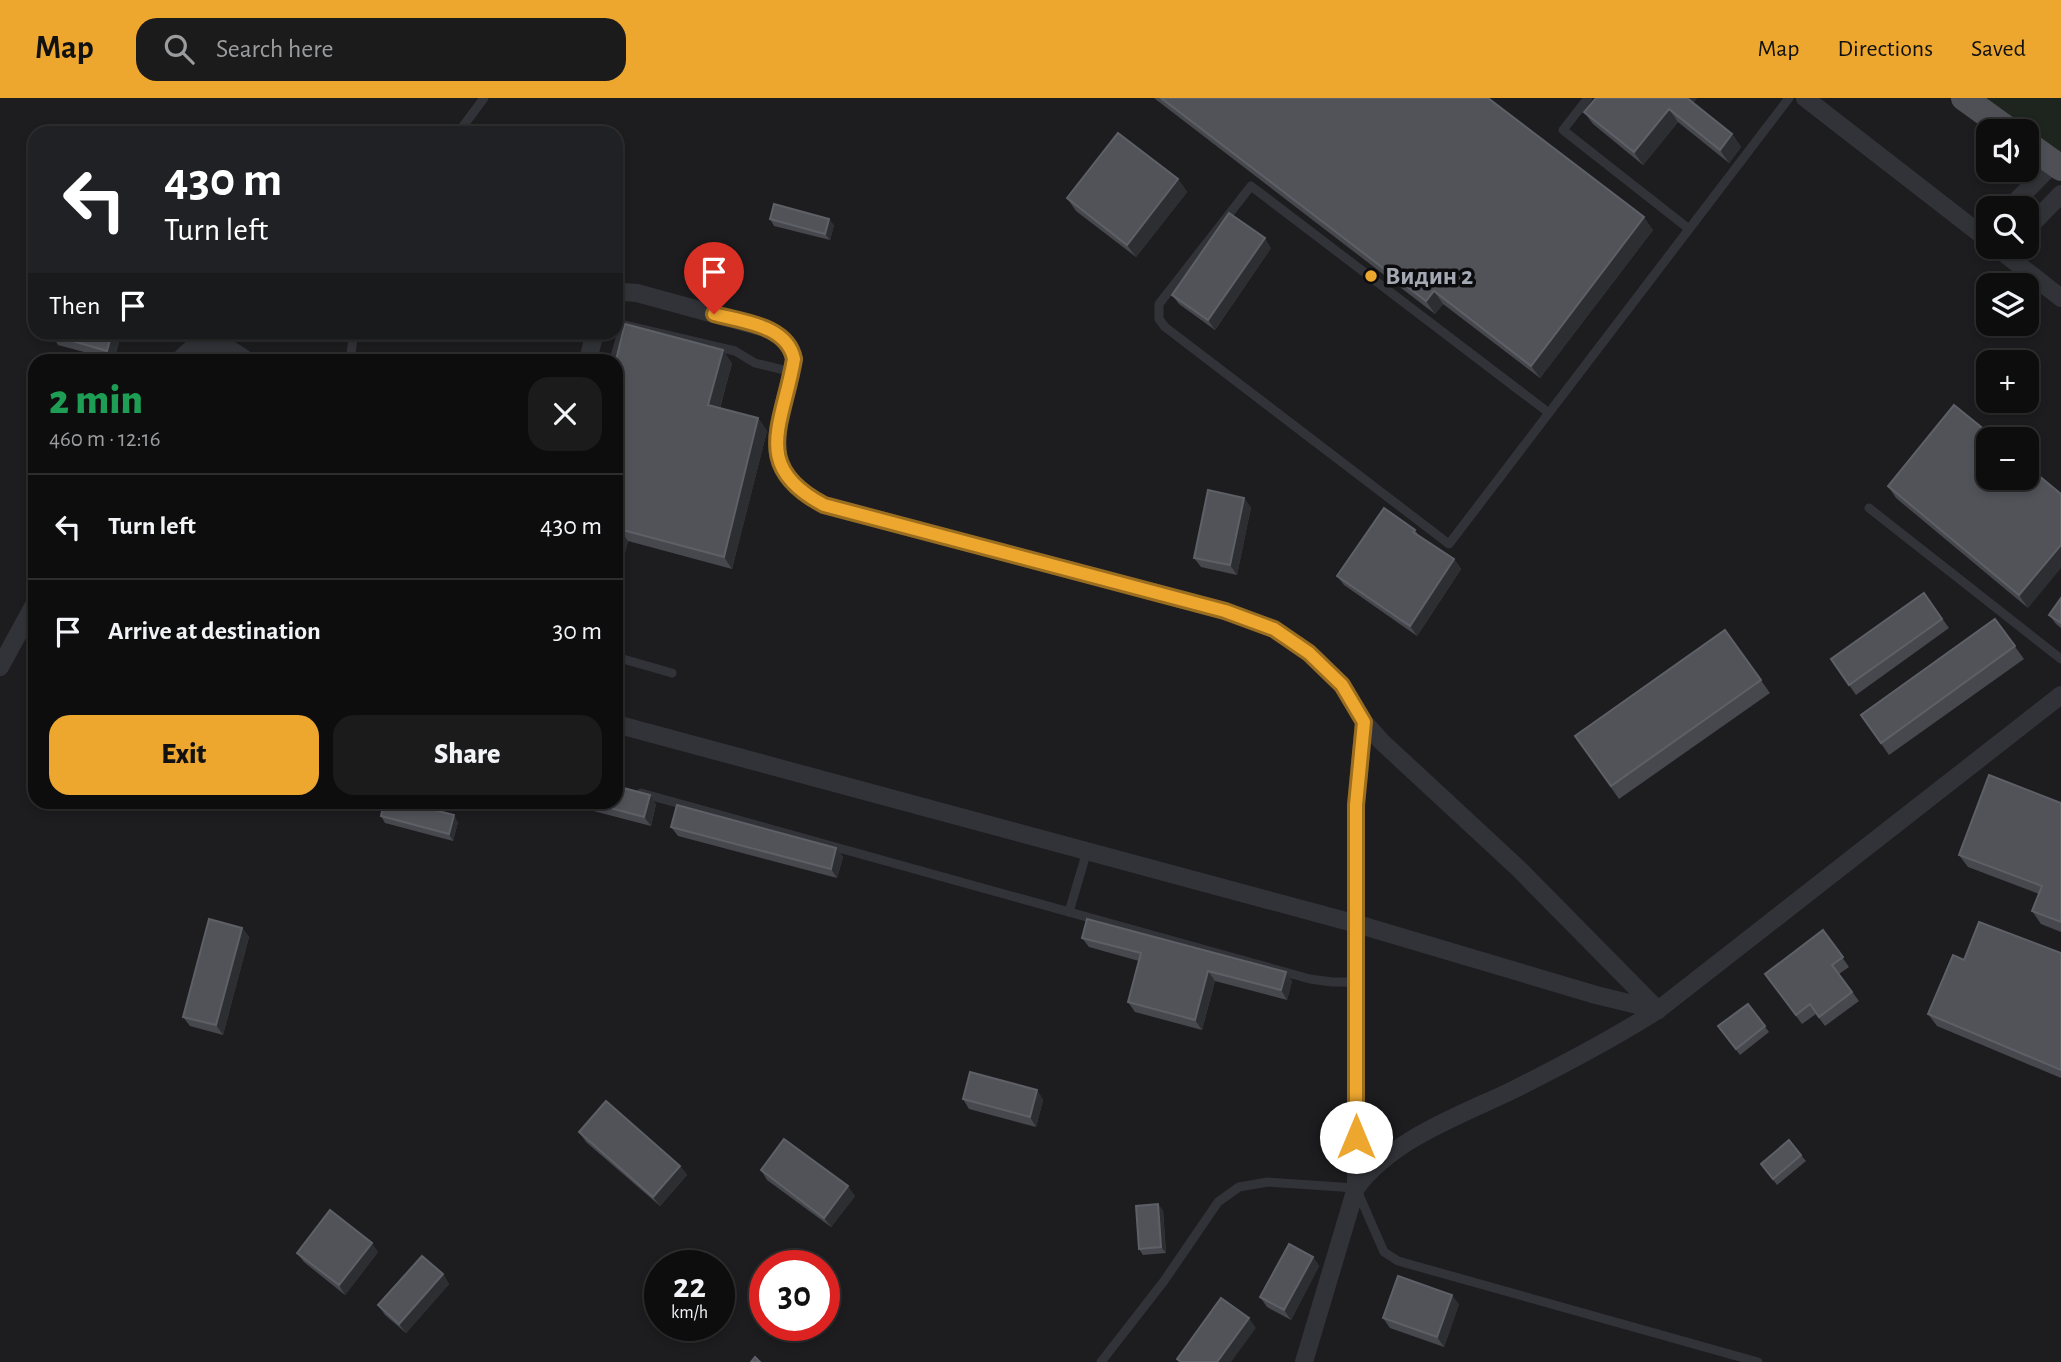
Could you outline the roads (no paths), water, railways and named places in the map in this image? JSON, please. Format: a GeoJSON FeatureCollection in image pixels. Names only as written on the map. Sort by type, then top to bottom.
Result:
{"type":"FeatureCollection","features":[{"type":"Feature","properties":{"kind":"main road"},"geometry":{"type":"LineString","coordinates":[[1964,98],[1993,119]]}},
{"type":"Feature","properties":{"kind":"main road"},"geometry":{"type":"LineString","coordinates":[[2039,152],[2057,165]]}},
{"type":"Feature","properties":{"kind":"street"},"geometry":{"type":"LineString","coordinates":[[1805,98],[1976,228]]}},
{"type":"Feature","properties":{"kind":"street"},"geometry":{"type":"LineString","coordinates":[[2022,196],[2057,165]]}},
{"type":"Feature","properties":{"kind":"street"},"geometry":{"type":"LineString","coordinates":[[2039,217],[2061,194]]}},
{"type":"Feature","properties":{"kind":"street"},"geometry":{"type":"LineString","coordinates":[[2015,259],[2061,298]]}},
{"type":"Feature","properties":{"kind":"street"},"geometry":{"type":"LineString","coordinates":[[623,292],[637,293],[765,328],[792,347],[792,372],[776,450],[780,466],[790,482],[805,495],[824,505],[1225,611],[1274,629],[1309,653],[1342,685],[1364,722],[1382,742],[1519,869],[1658,1010]]}},
{"type":"Feature","properties":{"kind":"street"},"geometry":{"type":"LineString","coordinates":[[185,354],[200,344],[214,342],[237,354]]}},
{"type":"Feature","properties":{"kind":"street"},"geometry":{"type":"LineString","coordinates":[[0,667],[28,616]]}},
{"type":"Feature","properties":{"kind":"street"},"geometry":{"type":"LineString","coordinates":[[1356,1188],[1370,1170],[1402,1146],[1614,1039],[1658,1010],[2061,695]]}},
{"type":"Feature","properties":{"kind":"street"},"geometry":{"type":"LineString","coordinates":[[1304,1362],[1356,1188],[1356,805],[1364,722]]}},
{"type":"Feature","properties":{"kind":"street"},"geometry":{"type":"LineString","coordinates":[[623,726],[1357,924],[1596,995],[1658,1010]]}},
{"type":"Feature","properties":{"kind":"lane"},"geometry":{"type":"LineString","coordinates":[[463,126],[484,98]]}},
{"type":"Feature","properties":{"kind":"lane"},"geometry":{"type":"LineString","coordinates":[[1588,98],[1563,130],[1689,229]]}},
{"type":"Feature","properties":{"kind":"lane"},"geometry":{"type":"LineString","coordinates":[[1549,413],[1251,186],[1159,304],[1159,319],[1165,327],[1449,544],[1549,413],[1689,229],[1789,98]]}},
{"type":"Feature","properties":{"kind":"lane"},"geometry":{"type":"LineString","coordinates":[[623,328],[624,325],[735,351],[755,363],[792,372]]}},
{"type":"Feature","properties":{"kind":"lane"},"geometry":{"type":"LineString","coordinates":[[1869,508],[2061,659]]}},
{"type":"Feature","properties":{"kind":"lane"},"geometry":{"type":"LineString","coordinates":[[623,659],[672,673]]}},
{"type":"Feature","properties":{"kind":"lane"},"geometry":{"type":"LineString","coordinates":[[629,790],[1310,979],[1356,982]]}},
{"type":"Feature","properties":{"kind":"lane"},"geometry":{"type":"LineString","coordinates":[[1069,912],[1087,851]]}},
{"type":"Feature","properties":{"kind":"lane"},"geometry":{"type":"LineString","coordinates":[[1101,1362],[1164,1281],[1218,1202],[1239,1187],[1268,1182],[1356,1188],[1384,1252],[1398,1261],[1758,1362]]}},
{"type":"Feature","properties":{"kind":"place","name":"Видин 2"},"geometry":{"type":"Point","coordinates":[1371,276]}}]}
